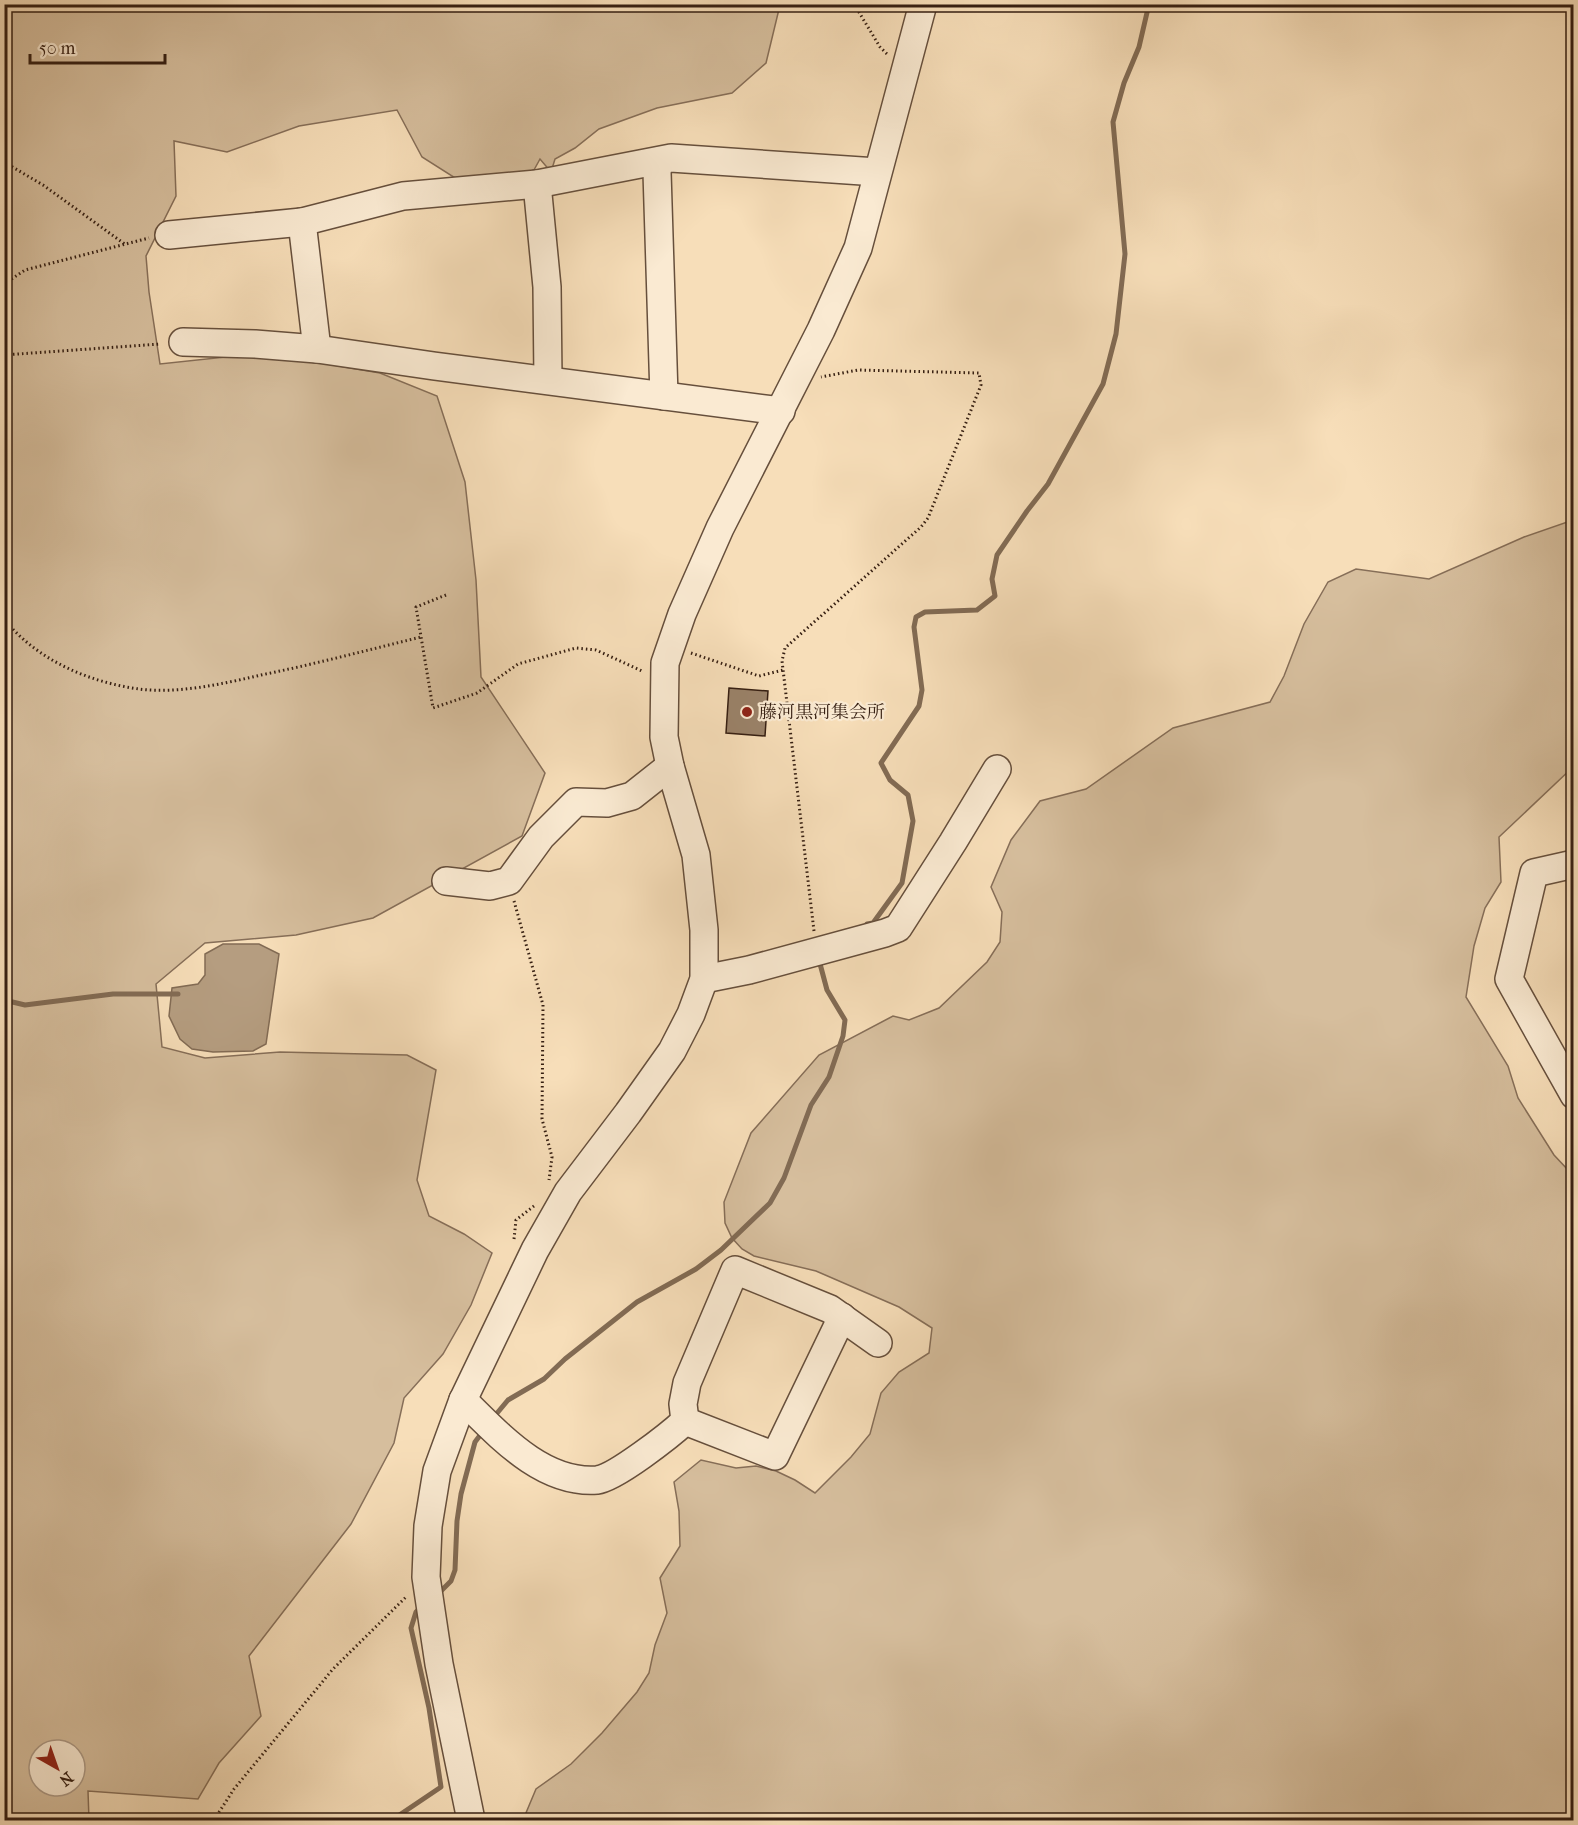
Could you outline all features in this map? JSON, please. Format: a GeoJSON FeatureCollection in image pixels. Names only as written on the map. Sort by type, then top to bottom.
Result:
{"type":"FeatureCollection","features":[{"type":"Feature","properties":{"kind":"street"},"geometry":{"type":"LineString","coordinates":[[471,1821],[439,1664],[429,1594],[428,1526],[437,1471],[480,1416],[529,1262],[568,1192],[672,1051],[691,1014],[704,979],[704,930],[696,855],[670,766],[664,736],[665,663],[682,614],[720,528],[781,411],[858,248],[923,4]]}},
{"type":"Feature","properties":{"kind":"street"},"geometry":{"type":"LineString","coordinates":[[169,235],[302,222],[403,196],[537,184],[671,158],[877,172]]}},
{"type":"Feature","properties":{"kind":"street"},"geometry":{"type":"LineString","coordinates":[[659,161],[657,172],[664,396]]}},
{"type":"Feature","properties":{"kind":"street"},"geometry":{"type":"LineString","coordinates":[[537,184],[547,287],[548,380]]}},
{"type":"Feature","properties":{"kind":"street"},"geometry":{"type":"LineString","coordinates":[[302,222],[317,349]]}},
{"type":"Feature","properties":{"kind":"street"},"geometry":{"type":"LineString","coordinates":[[183,342],[317,349],[781,411]]}},
{"type":"Feature","properties":{"kind":"street"},"geometry":{"type":"LineString","coordinates":[[446,881],[490,886],[509,881],[541,837],[576,802],[607,803],[632,796],[670,766]]}},
{"type":"Feature","properties":{"kind":"street"},"geometry":{"type":"LineString","coordinates":[[704,979],[749,970],[898,928],[997,769]]}},
{"type":"Feature","properties":{"kind":"street"},"geometry":{"type":"LineString","coordinates":[[1574,864],[1534,873],[1509,979],[1574,1095]]}},
{"type":"Feature","properties":{"kind":"street"},"geometry":{"type":"LineString","coordinates":[[685,1421],[683,1404],[687,1383],[735,1270],[830,1310],[878,1343]]}},
{"type":"Feature","properties":{"kind":"street"},"geometry":{"type":"LineString","coordinates":[[685,1421],[775,1456],[842,1317]]}},
{"type":"Feature","properties":{"kind":"street"},"geometry":{"type":"LineString","coordinates":[[480,1416],[531,1461],[564,1477],[599,1480],[635,1460],[685,1421]]}},
{"type":"Feature","properties":{"kind":"path"},"geometry":{"type":"LineString","coordinates":[[854,4],[880,47],[905,68]]}},
{"type":"Feature","properties":{"kind":"path"},"geometry":{"type":"LineString","coordinates":[[4,162],[43,185],[126,245],[24,270],[4,284]]}},
{"type":"Feature","properties":{"kind":"path"},"geometry":{"type":"LineString","coordinates":[[4,355],[183,342]]}},
{"type":"Feature","properties":{"kind":"path"},"geometry":{"type":"LineString","coordinates":[[798,376],[808,380],[858,370],[979,373],[981,385],[928,518],[921,527],[785,648],[782,661],[783,670],[826,948]]}},
{"type":"Feature","properties":{"kind":"path"},"geometry":{"type":"LineString","coordinates":[[446,595],[416,607],[433,708],[477,693],[519,664],[576,648],[596,650],[663,679]]}},
{"type":"Feature","properties":{"kind":"path"},"geometry":{"type":"LineString","coordinates":[[4,619],[35,649],[68,669],[95,681],[141,689],[178,689],[225,683],[421,637]]}},
{"type":"Feature","properties":{"kind":"path"},"geometry":{"type":"LineString","coordinates":[[671,646],[759,676],[783,670]]}},
{"type":"Feature","properties":{"kind":"path"},"geometry":{"type":"LineString","coordinates":[[509,881],[543,1005],[542,1119],[552,1157],[548,1184]]}},
{"type":"Feature","properties":{"kind":"path"},"geometry":{"type":"LineString","coordinates":[[529,1262],[514,1243],[516,1220],[539,1198]]}},
{"type":"Feature","properties":{"kind":"path"},"geometry":{"type":"LineString","coordinates":[[214,1821],[234,1789],[333,1669],[429,1594]]}},
{"type":"Feature","properties":{"kind":"shaded area"},"geometry":{"type":"Polygon","coordinates":[[[5,5],[780,5],[766,63],[732,93],[657,108],[599,129],[575,148],[555,159],[551,172],[540,159],[529,179],[463,183],[422,157],[397,110],[299,126],[227,152],[174,141],[176,196],[146,256],[160,364],[262,353],[380,373],[437,396],[465,482],[476,580],[481,677],[545,773],[522,836],[373,918],[296,935],[205,943],[156,984],[162,1047],[205,1058],[280,1052],[407,1055],[436,1070],[417,1180],[429,1216],[464,1234],[492,1253],[471,1305],[443,1354],[404,1398],[394,1443],[351,1524],[249,1656],[261,1716],[219,1763],[198,1799],[88,1791],[89,1820],[5,1820],[5,5]]]}},
{"type":"Feature","properties":{"kind":"shaded area"},"geometry":{"type":"Polygon","coordinates":[[[1573,520],[1573,767],[1499,837],[1501,882],[1485,908],[1474,946],[1466,997],[1508,1066],[1518,1098],[1554,1155],[1568,1170],[1573,1183],[1573,1820],[523,1820],[536,1789],[571,1764],[602,1733],[637,1692],[649,1673],[655,1645],[667,1613],[660,1578],[680,1546],[679,1511],[674,1482],[701,1460],[736,1468],[756,1466],[776,1471],[815,1493],[870,1434],[881,1393],[899,1372],[929,1353],[932,1328],[899,1307],[816,1271],[754,1256],[742,1249],[732,1238],[725,1223],[724,1202],[751,1133],[819,1055],[893,1016],[909,1020],[939,1008],[987,962],[1000,942],[1002,912],[991,887],[1011,840],[1040,801],[1086,789],[1173,728],[1270,702],[1284,676],[1304,624],[1328,582],[1356,569],[1429,579],[1524,537],[1573,520]]]}},
{"type":"Feature","properties":{"kind":"shaded area"},"geometry":{"type":"Polygon","coordinates":[[[223,944],[259,944],[279,954],[266,1044],[253,1051],[213,1052],[192,1049],[180,1039],[169,1016],[172,988],[198,984],[205,975],[205,954],[223,944]]]}},
{"type":"Feature","properties":{"kind":"building"},"geometry":{"type":"Polygon","coordinates":[[[729,688],[768,691],[765,736],[726,733],[729,688]]]}},
{"type":"Feature","properties":{"kind":"waterway"},"geometry":{"type":"LineString","coordinates":[[867,924],[873,923],[902,883],[913,821],[908,795],[890,780],[881,763],[919,706],[922,690],[914,627],[916,617],[925,612],[977,610],[995,596],[992,579],[997,555],[1048,484],[1103,384],[1116,334],[1125,254],[1113,122],[1124,83],[1139,47],[1149,4]]}},
{"type":"Feature","properties":{"kind":"waterway"},"geometry":{"type":"LineString","coordinates":[[493,1418],[508,1400],[544,1379],[565,1359],[637,1302],[696,1269],[721,1250],[770,1203],[784,1178],[811,1105],[829,1077],[843,1036],[845,1020],[827,990],[819,960]]}},
{"type":"Feature","properties":{"kind":"waterway"},"geometry":{"type":"LineString","coordinates":[[4,1000],[25,1005],[113,994],[178,994]]}},
{"type":"Feature","properties":{"kind":"waterway"},"geometry":{"type":"LineString","coordinates":[[437,1595],[451,1581],[455,1570],[457,1521],[461,1494],[475,1442],[484,1430]]}},
{"type":"Feature","properties":{"kind":"waterway"},"geometry":{"type":"LineString","coordinates":[[392,1820],[441,1787],[429,1708],[411,1628],[416,1612],[422,1606]]}},
{"type":"Feature","properties":{"kind":"place","name":"藤河黒河集会所"},"geometry":{"type":"Point","coordinates":[747,712]}}]}
